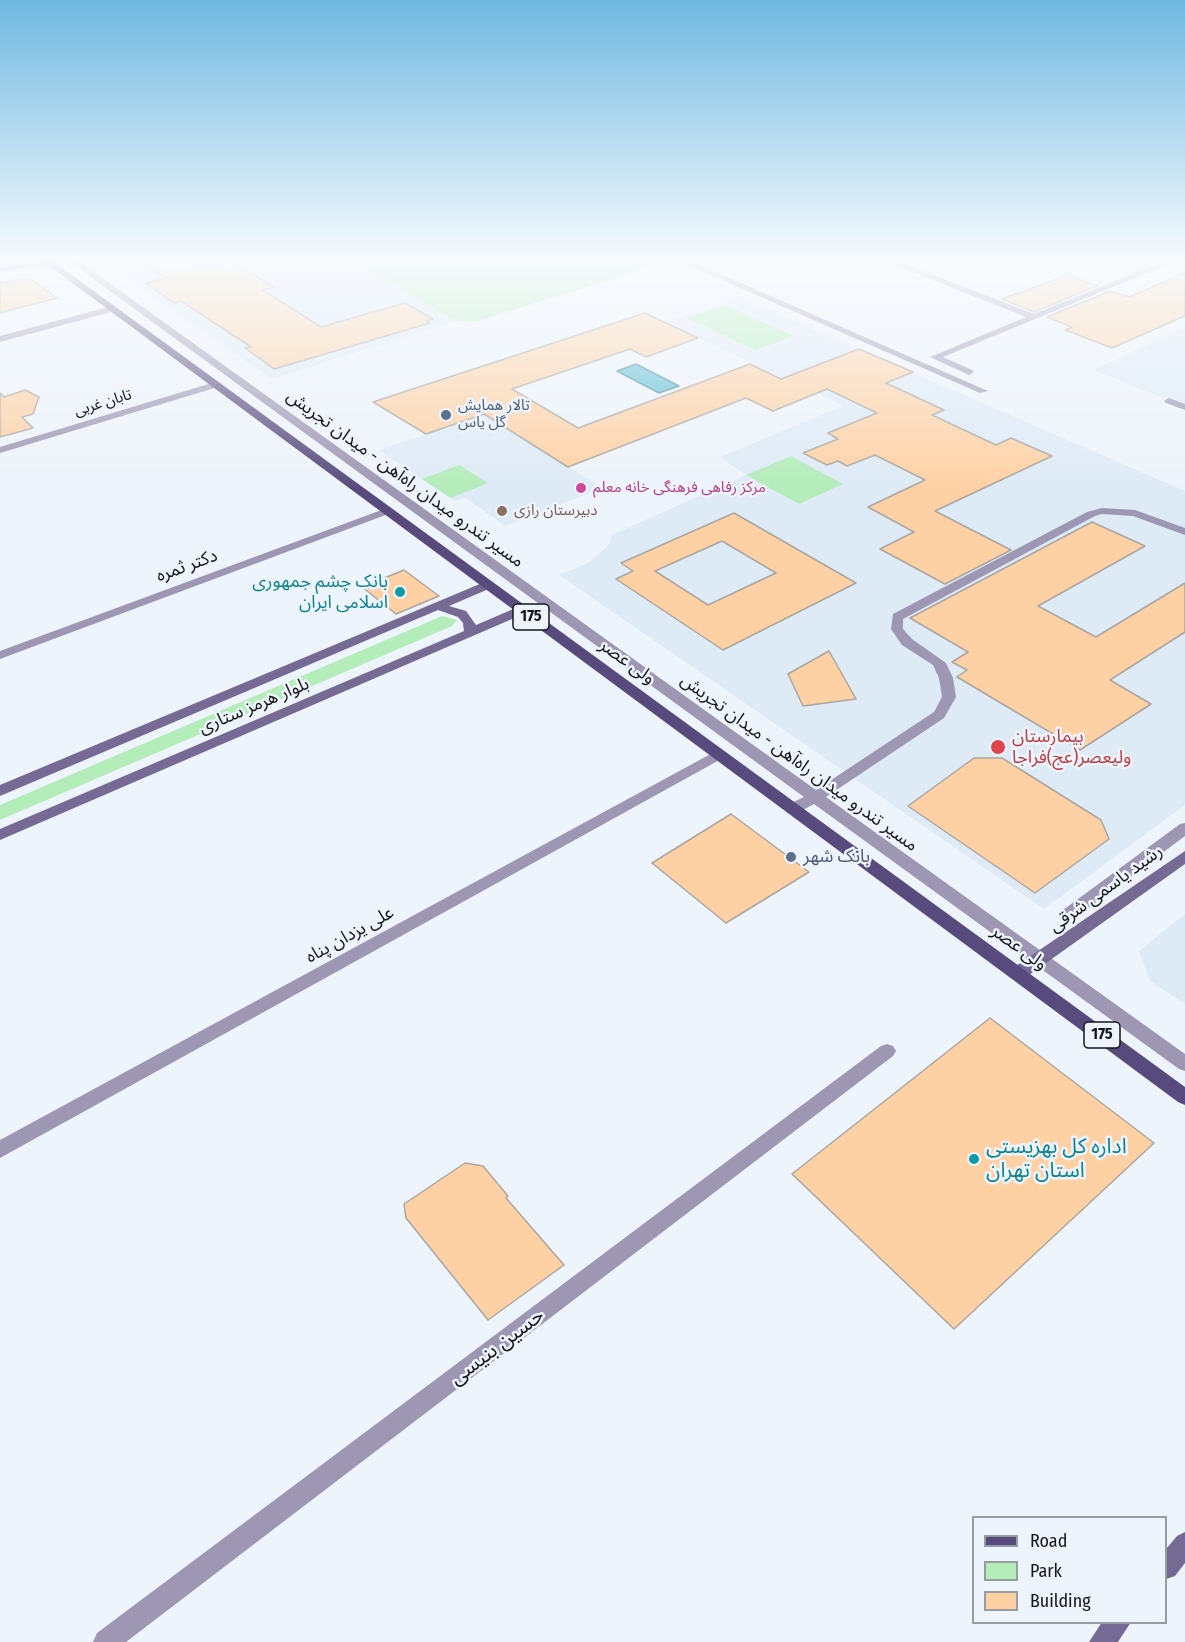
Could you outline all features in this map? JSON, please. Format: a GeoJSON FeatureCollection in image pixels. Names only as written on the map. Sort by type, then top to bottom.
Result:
{"type":"FeatureCollection","features":[{"type":"Feature","properties":{"kind":"main road","name":"ولی عصر"},"geometry":{"type":"LineString","coordinates":[[148,336],[1185,1097]]}},
{"type":"Feature","properties":{"kind":"street","name":"مسیر تندرو میدان راه‌آهن - میدان تجریش"},"geometry":{"type":"LineString","coordinates":[[175,336],[1185,1064]]}},
{"type":"Feature","properties":{"kind":"street"},"geometry":{"type":"LineString","coordinates":[[854,336],[983,391]]}},
{"type":"Feature","properties":{"kind":"street"},"geometry":{"type":"LineString","coordinates":[[969,372],[935,357],[988,336]]}},
{"type":"Feature","properties":{"kind":"street","name":"تابان غربی"},"geometry":{"type":"LineString","coordinates":[[0,450],[215,385]]}},
{"type":"Feature","properties":{"kind":"street"},"geometry":{"type":"LineString","coordinates":[[1169,401],[1185,407]]}},
{"type":"Feature","properties":{"kind":"street","name":"دکتر ثمره"},"geometry":{"type":"LineString","coordinates":[[0,654],[387,511]]}},
{"type":"Feature","properties":{"kind":"street"},"geometry":{"type":"LineString","coordinates":[[792,809],[815,798],[939,715],[949,698],[946,678],[939,663],[908,642],[897,629],[897,617],[1091,513],[1102,511],[1135,513],[1185,532]]}},
{"type":"Feature","properties":{"kind":"street","name":"بلوار هرمز ستاری"},"geometry":{"type":"LineString","coordinates":[[0,790],[487,585]]}},
{"type":"Feature","properties":{"kind":"street"},"geometry":{"type":"LineString","coordinates":[[437,606],[462,614],[469,622],[470,632]]}},
{"type":"Feature","properties":{"kind":"street","name":"بلوار هرمز ستاری"},"geometry":{"type":"LineString","coordinates":[[0,835],[522,610]]}},
{"type":"Feature","properties":{"kind":"street","name":"علی یزدان پناه"},"geometry":{"type":"LineString","coordinates":[[0,1150],[718,755]]}},
{"type":"Feature","properties":{"kind":"street"},"geometry":{"type":"LineString","coordinates":[[1069,914],[1185,828]]}},
{"type":"Feature","properties":{"kind":"street","name":"رشید یاسمی شرقی"},"geometry":{"type":"LineString","coordinates":[[1019,973],[1185,856]]}},
{"type":"Feature","properties":{"kind":"street","name":"حسین بنیسی"},"geometry":{"type":"LineString","coordinates":[[106,1642],[887,1051]]}},
{"type":"Feature","properties":{"kind":"street"},"geometry":{"type":"LineString","coordinates":[[1167,1566],[1185,1544]]}},
{"type":"Feature","properties":{"kind":"street"},"geometry":{"type":"LineString","coordinates":[[1102,1642],[1118,1624]]}},
{"type":"Feature","properties":{"kind":"shaded area"},"geometry":{"type":"Polygon","coordinates":[[[209,336],[410,336],[272,379],[209,336]]]}},
{"type":"Feature","properties":{"kind":"shaded area"},"geometry":{"type":"Polygon","coordinates":[[[694,336],[828,336],[1185,491],[1185,805],[1044,909],[559,575],[588,563],[608,546],[612,535],[746,475],[720,457],[843,406],[694,336]]]}},
{"type":"Feature","properties":{"kind":"shaded area"},"geometry":{"type":"Polygon","coordinates":[[[1167,336],[1185,336],[1185,407],[1093,370],[1167,336]]]}},
{"type":"Feature","properties":{"kind":"shaded area"},"geometry":{"type":"Polygon","coordinates":[[[484,414],[602,488],[505,526],[466,498],[454,501],[379,450],[484,414]]]}},
{"type":"Feature","properties":{"kind":"shaded area"},"geometry":{"type":"Polygon","coordinates":[[[1185,914],[1185,1004],[1150,981],[1139,951],[1185,914]]]}},
{"type":"Feature","properties":{"kind":"green space"},"geometry":{"type":"Polygon","coordinates":[[[724,336],[794,336],[755,350],[724,336]]]}},
{"type":"Feature","properties":{"kind":"green space"},"geometry":{"type":"Polygon","coordinates":[[[791,456],[843,484],[799,504],[746,475],[791,456]]]}},
{"type":"Feature","properties":{"kind":"green space"},"geometry":{"type":"Polygon","coordinates":[[[459,465],[488,483],[451,498],[422,479],[459,465]]]}},
{"type":"Feature","properties":{"kind":"green space"},"geometry":{"type":"Polygon","coordinates":[[[442,616],[457,620],[452,626],[0,820],[0,805],[442,616]]]}},
{"type":"Feature","properties":{"kind":"water"},"geometry":{"type":"Polygon","coordinates":[[[636,364],[679,386],[659,393],[617,371],[636,364]]]}},
{"type":"Feature","properties":{"kind":"building"},"geometry":{"type":"Polygon","coordinates":[[[234,336],[387,336],[274,369],[245,348],[251,347],[234,336]]]}},
{"type":"Feature","properties":{"kind":"building"},"geometry":{"type":"Polygon","coordinates":[[[576,336],[693,336],[698,338],[646,357],[630,349],[512,389],[578,428],[750,364],[781,379],[859,349],[913,372],[886,383],[944,410],[932,415],[996,445],[1011,438],[1052,456],[935,511],[1011,550],[945,584],[880,549],[914,532],[868,507],[925,480],[875,455],[847,466],[838,461],[827,465],[803,453],[838,439],[828,433],[877,413],[827,389],[773,411],[746,398],[568,467],[484,414],[426,434],[373,402],[576,336]]]}},
{"type":"Feature","properties":{"kind":"building"},"geometry":{"type":"Polygon","coordinates":[[[1080,336],[1140,336],[1112,348],[1080,336]]]}},
{"type":"Feature","properties":{"kind":"building"},"geometry":{"type":"Polygon","coordinates":[[[25,390],[39,397],[33,414],[22,417],[33,428],[0,437],[0,393],[4,397],[25,390]]]}},
{"type":"Feature","properties":{"kind":"building"},"geometry":{"type":"Polygon","coordinates":[[[734,513],[856,583],[723,650],[616,579],[633,571],[621,563],[734,513]],[[722,541],[655,571],[708,605],[776,573],[722,541]]]}},
{"type":"Feature","properties":{"kind":"building"},"geometry":{"type":"Polygon","coordinates":[[[1092,522],[1145,546],[1038,606],[1096,637],[1185,583],[1185,632],[1110,680],[1151,704],[1080,750],[957,677],[967,670],[952,662],[968,652],[910,618],[1092,522]]]}},
{"type":"Feature","properties":{"kind":"building","name":"بانک چشم جمهوری اسلامی ایران"},"geometry":{"type":"Polygon","coordinates":[[[404,570],[439,596],[396,614],[362,587],[404,570]]]}},
{"type":"Feature","properties":{"kind":"building"},"geometry":{"type":"Polygon","coordinates":[[[829,651],[856,699],[803,706],[788,674],[829,651]]]}},
{"type":"Feature","properties":{"kind":"building"},"geometry":{"type":"Polygon","coordinates":[[[974,758],[1002,758],[1101,820],[1109,839],[1035,893],[908,806],[974,758]]]}},
{"type":"Feature","properties":{"kind":"building"},"geometry":{"type":"Polygon","coordinates":[[[731,814],[809,872],[726,923],[652,863],[731,814]]]}},
{"type":"Feature","properties":{"kind":"building","name":"اداره کل بهزیستی استان تهران"},"geometry":{"type":"Polygon","coordinates":[[[990,1018],[1154,1143],[954,1329],[792,1174],[990,1018]]]}},
{"type":"Feature","properties":{"kind":"building"},"geometry":{"type":"Polygon","coordinates":[[[465,1163],[483,1166],[508,1196],[506,1198],[564,1265],[488,1320],[406,1218],[404,1204],[465,1163]]]}},
{"type":"Feature","properties":{"kind":"place","name":"تالار همایش گل یاس"},"geometry":{"type":"Point","coordinates":[446,415]}},
{"type":"Feature","properties":{"kind":"place","name":"مرکز رفاهی فرهنگی خانه معلم"},"geometry":{"type":"Point","coordinates":[581,488]}},
{"type":"Feature","properties":{"kind":"place","name":"دبیرستان رازی"},"geometry":{"type":"Point","coordinates":[502,511]}},
{"type":"Feature","properties":{"kind":"place","name":"بانک چشم جمهوری اسلامی ایران"},"geometry":{"type":"Point","coordinates":[400,592]}},
{"type":"Feature","properties":{"kind":"place","name":"بیمارستان ولیعصر(عج)فراجا"},"geometry":{"type":"Point","coordinates":[998,747]}},
{"type":"Feature","properties":{"kind":"place","name":"بانک شهر"},"geometry":{"type":"Point","coordinates":[791,857]}},
{"type":"Feature","properties":{"kind":"place","name":"اداره کل بهزیستی استان تهران"},"geometry":{"type":"Point","coordinates":[974,1159]}}]}
